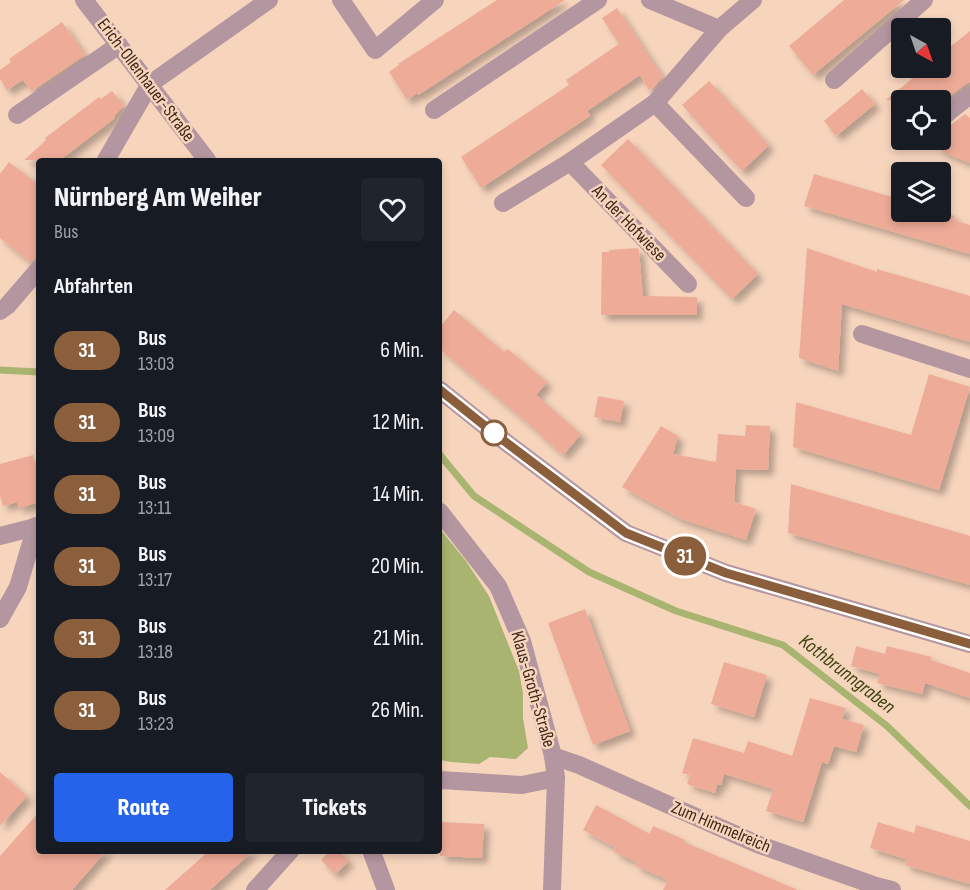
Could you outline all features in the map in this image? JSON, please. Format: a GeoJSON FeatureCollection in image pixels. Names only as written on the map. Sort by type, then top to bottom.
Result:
{"type":"FeatureCollection","features":[{"type":"Feature","properties":{"kind":"street","name":"Erich-Ollenhauer-Straße"},"geometry":{"type":"LineString","coordinates":[[84,0],[206,158]]}},
{"type":"Feature","properties":{"kind":"street"},"geometry":{"type":"LineString","coordinates":[[107,158],[150,84],[269,0]]}},
{"type":"Feature","properties":{"kind":"street"},"geometry":{"type":"LineString","coordinates":[[341,0],[375,50],[435,0]]}},
{"type":"Feature","properties":{"kind":"street"},"geometry":{"type":"LineString","coordinates":[[434,110],[598,0]]}},
{"type":"Feature","properties":{"kind":"street"},"geometry":{"type":"LineString","coordinates":[[650,0],[719,29]]}},
{"type":"Feature","properties":{"kind":"street"},"geometry":{"type":"LineString","coordinates":[[503,203],[570,162],[655,103],[719,29],[753,0]]}},
{"type":"Feature","properties":{"kind":"street"},"geometry":{"type":"LineString","coordinates":[[834,80],[924,0]]}},
{"type":"Feature","properties":{"kind":"street"},"geometry":{"type":"LineString","coordinates":[[17,114],[119,45]]}},
{"type":"Feature","properties":{"kind":"street"},"geometry":{"type":"LineString","coordinates":[[951,110],[970,95]]}},
{"type":"Feature","properties":{"kind":"street"},"geometry":{"type":"LineString","coordinates":[[655,103],[746,198]]}},
{"type":"Feature","properties":{"kind":"street","name":"An der Hofwiese"},"geometry":{"type":"LineString","coordinates":[[570,162],[688,284]]}},
{"type":"Feature","properties":{"kind":"street"},"geometry":{"type":"LineString","coordinates":[[0,311],[36,272]]}},
{"type":"Feature","properties":{"kind":"street"},"geometry":{"type":"LineString","coordinates":[[862,334],[970,369]]}},
{"type":"Feature","properties":{"kind":"street"},"geometry":{"type":"LineString","coordinates":[[442,392],[626,533],[726,573],[970,644]]}},
{"type":"Feature","properties":{"kind":"street","name":"Klaus-Groth-Straße"},"geometry":{"type":"LineString","coordinates":[[442,515],[498,586],[522,641],[553,756],[556,778],[552,890]]}},
{"type":"Feature","properties":{"kind":"street"},"geometry":{"type":"LineString","coordinates":[[0,536],[36,526]]}},
{"type":"Feature","properties":{"kind":"street"},"geometry":{"type":"LineString","coordinates":[[0,619],[18,587],[36,529]]}},
{"type":"Feature","properties":{"kind":"street","name":"Zum Himmelreich"},"geometry":{"type":"LineString","coordinates":[[553,756],[579,765],[757,844],[892,890]]}},
{"type":"Feature","properties":{"kind":"street"},"geometry":{"type":"LineString","coordinates":[[442,780],[522,785],[556,778]]}},
{"type":"Feature","properties":{"kind":"street"},"geometry":{"type":"LineString","coordinates":[[255,890],[287,854]]}},
{"type":"Feature","properties":{"kind":"street"},"geometry":{"type":"LineString","coordinates":[[372,854],[386,890]]}},
{"type":"Feature","properties":{"kind":"shaded area"},"geometry":{"type":"Polygon","coordinates":[[[442,531],[466,561],[489,596],[519,671],[528,748],[516,759],[490,757],[479,764],[442,760],[442,531]]]}},
{"type":"Feature","properties":{"kind":"building"},"geometry":{"type":"Polygon","coordinates":[[[497,0],[565,0],[407,100],[389,72],[497,0]]]}},
{"type":"Feature","properties":{"kind":"building"},"geometry":{"type":"Polygon","coordinates":[[[844,0],[904,0],[813,75],[789,46],[844,0]]]}},
{"type":"Feature","properties":{"kind":"building"},"geometry":{"type":"Polygon","coordinates":[[[617,8],[662,77],[649,90],[640,75],[587,111],[590,116],[481,188],[461,157],[569,85],[566,80],[619,44],[602,18],[617,8]]]}},
{"type":"Feature","properties":{"kind":"building"},"geometry":{"type":"Polygon","coordinates":[[[62,22],[85,55],[32,91],[23,80],[7,90],[0,79],[0,70],[11,62],[9,59],[62,22]]]}},
{"type":"Feature","properties":{"kind":"building"},"geometry":{"type":"Polygon","coordinates":[[[970,31],[970,82],[951,95],[951,90],[898,90],[913,78],[951,78],[951,46],[970,31]]]}},
{"type":"Feature","properties":{"kind":"building"},"geometry":{"type":"Polygon","coordinates":[[[709,81],[769,145],[742,171],[682,105],[709,81]]]}},
{"type":"Feature","properties":{"kind":"building"},"geometry":{"type":"Polygon","coordinates":[[[862,89],[875,104],[836,136],[824,121],[862,89]]]}},
{"type":"Feature","properties":{"kind":"building"},"geometry":{"type":"Polygon","coordinates":[[[112,91],[124,106],[114,116],[115,118],[63,158],[24,160],[46,140],[45,138],[99,97],[101,99],[112,91]]]}},
{"type":"Feature","properties":{"kind":"building"},"geometry":{"type":"Polygon","coordinates":[[[965,114],[970,118],[970,163],[941,150],[951,150],[951,125],[965,114]]]}},
{"type":"Feature","properties":{"kind":"building"},"geometry":{"type":"Polygon","coordinates":[[[628,139],[758,274],[732,299],[601,165],[628,139]]]}},
{"type":"Feature","properties":{"kind":"building"},"geometry":{"type":"Polygon","coordinates":[[[9,162],[36,183],[36,259],[30,262],[0,238],[0,174],[9,162]]]}},
{"type":"Feature","properties":{"kind":"building"},"geometry":{"type":"Polygon","coordinates":[[[814,174],[891,197],[891,222],[951,222],[951,215],[955,216],[953,220],[970,225],[970,254],[804,206],[814,174]]]}},
{"type":"Feature","properties":{"kind":"building"},"geometry":{"type":"Polygon","coordinates":[[[637,248],[643,296],[697,297],[697,315],[601,315],[602,252],[637,248]]]}},
{"type":"Feature","properties":{"kind":"building"},"geometry":{"type":"Polygon","coordinates":[[[807,248],[877,272],[877,269],[970,296],[970,342],[842,304],[838,371],[799,358],[807,248]]]}},
{"type":"Feature","properties":{"kind":"building"},"geometry":{"type":"Polygon","coordinates":[[[454,310],[504,352],[508,349],[547,382],[536,395],[581,434],[563,455],[442,351],[442,325],[454,310]]]}},
{"type":"Feature","properties":{"kind":"building"},"geometry":{"type":"Polygon","coordinates":[[[929,374],[970,387],[939,490],[793,447],[796,402],[911,435],[929,374]]]}},
{"type":"Feature","properties":{"kind":"building"},"geometry":{"type":"Polygon","coordinates":[[[598,396],[624,401],[620,422],[594,417],[598,396]]]}},
{"type":"Feature","properties":{"kind":"building"},"geometry":{"type":"Polygon","coordinates":[[[746,425],[770,426],[768,470],[736,469],[734,502],[756,509],[746,540],[681,519],[622,487],[661,426],[678,436],[673,454],[716,462],[718,434],[745,436],[746,425]]]}},
{"type":"Feature","properties":{"kind":"building"},"geometry":{"type":"Polygon","coordinates":[[[33,455],[36,466],[36,503],[19,508],[17,502],[3,506],[0,496],[0,464],[33,455]]]}},
{"type":"Feature","properties":{"kind":"building"},"geometry":{"type":"Polygon","coordinates":[[[791,484],[970,536],[970,585],[788,533],[791,484]]]}},
{"type":"Feature","properties":{"kind":"building"},"geometry":{"type":"Polygon","coordinates":[[[585,609],[630,731],[593,745],[548,623],[585,609]]]}},
{"type":"Feature","properties":{"kind":"building"},"geometry":{"type":"Polygon","coordinates":[[[856,646],[885,654],[887,646],[932,657],[931,660],[970,673],[970,698],[925,683],[922,694],[877,683],[880,674],[851,666],[856,646]]]}},
{"type":"Feature","properties":{"kind":"building"},"geometry":{"type":"Polygon","coordinates":[[[724,662],[767,675],[754,717],[711,704],[724,662]]]}},
{"type":"Feature","properties":{"kind":"building"},"geometry":{"type":"Polygon","coordinates":[[[810,698],[846,708],[842,719],[864,725],[856,752],[834,746],[828,764],[822,762],[803,822],[766,811],[773,789],[724,774],[721,785],[717,784],[715,793],[687,784],[690,775],[682,773],[693,738],[744,753],[748,741],[792,756],[810,698]]]}},
{"type":"Feature","properties":{"kind":"building"},"geometry":{"type":"Polygon","coordinates":[[[0,772],[27,796],[0,826],[0,772]]]}},
{"type":"Feature","properties":{"kind":"building"},"geometry":{"type":"Polygon","coordinates":[[[596,805],[650,834],[653,826],[685,840],[684,842],[798,890],[663,890],[668,880],[636,866],[637,862],[614,852],[616,848],[583,830],[596,805]]]}},
{"type":"Feature","properties":{"kind":"building"},"geometry":{"type":"Polygon","coordinates":[[[36,815],[36,854],[104,854],[72,890],[0,890],[0,856],[36,815]]]}},
{"type":"Feature","properties":{"kind":"building"},"geometry":{"type":"Polygon","coordinates":[[[442,822],[484,824],[482,858],[440,856],[442,854],[442,822]]]}},
{"type":"Feature","properties":{"kind":"building"},"geometry":{"type":"Polygon","coordinates":[[[878,822],[914,833],[916,825],[970,841],[970,884],[905,865],[906,859],[870,848],[878,822]]]}},
{"type":"Feature","properties":{"kind":"building"},"geometry":{"type":"Polygon","coordinates":[[[206,854],[250,854],[210,890],[165,890],[206,854]]]}},
{"type":"Feature","properties":{"kind":"building"},"geometry":{"type":"Polygon","coordinates":[[[327,854],[342,854],[349,861],[335,874],[321,860],[327,854]]]}},
{"type":"Feature","properties":{"kind":"waterway","name":"Kothbrunngraben"},"geometry":{"type":"LineString","coordinates":[[0,370],[36,372]]}},
{"type":"Feature","properties":{"kind":"waterway","name":"Kothbrunngraben"},"geometry":{"type":"LineString","coordinates":[[442,457],[474,496],[589,572],[676,611],[783,645],[887,726],[970,806]]}},
{"type":"Feature","properties":{"kind":"bus line","name":"31"},"geometry":{"type":"LineString","coordinates":[[442,392],[626,533],[726,573],[970,644]]}}]}
